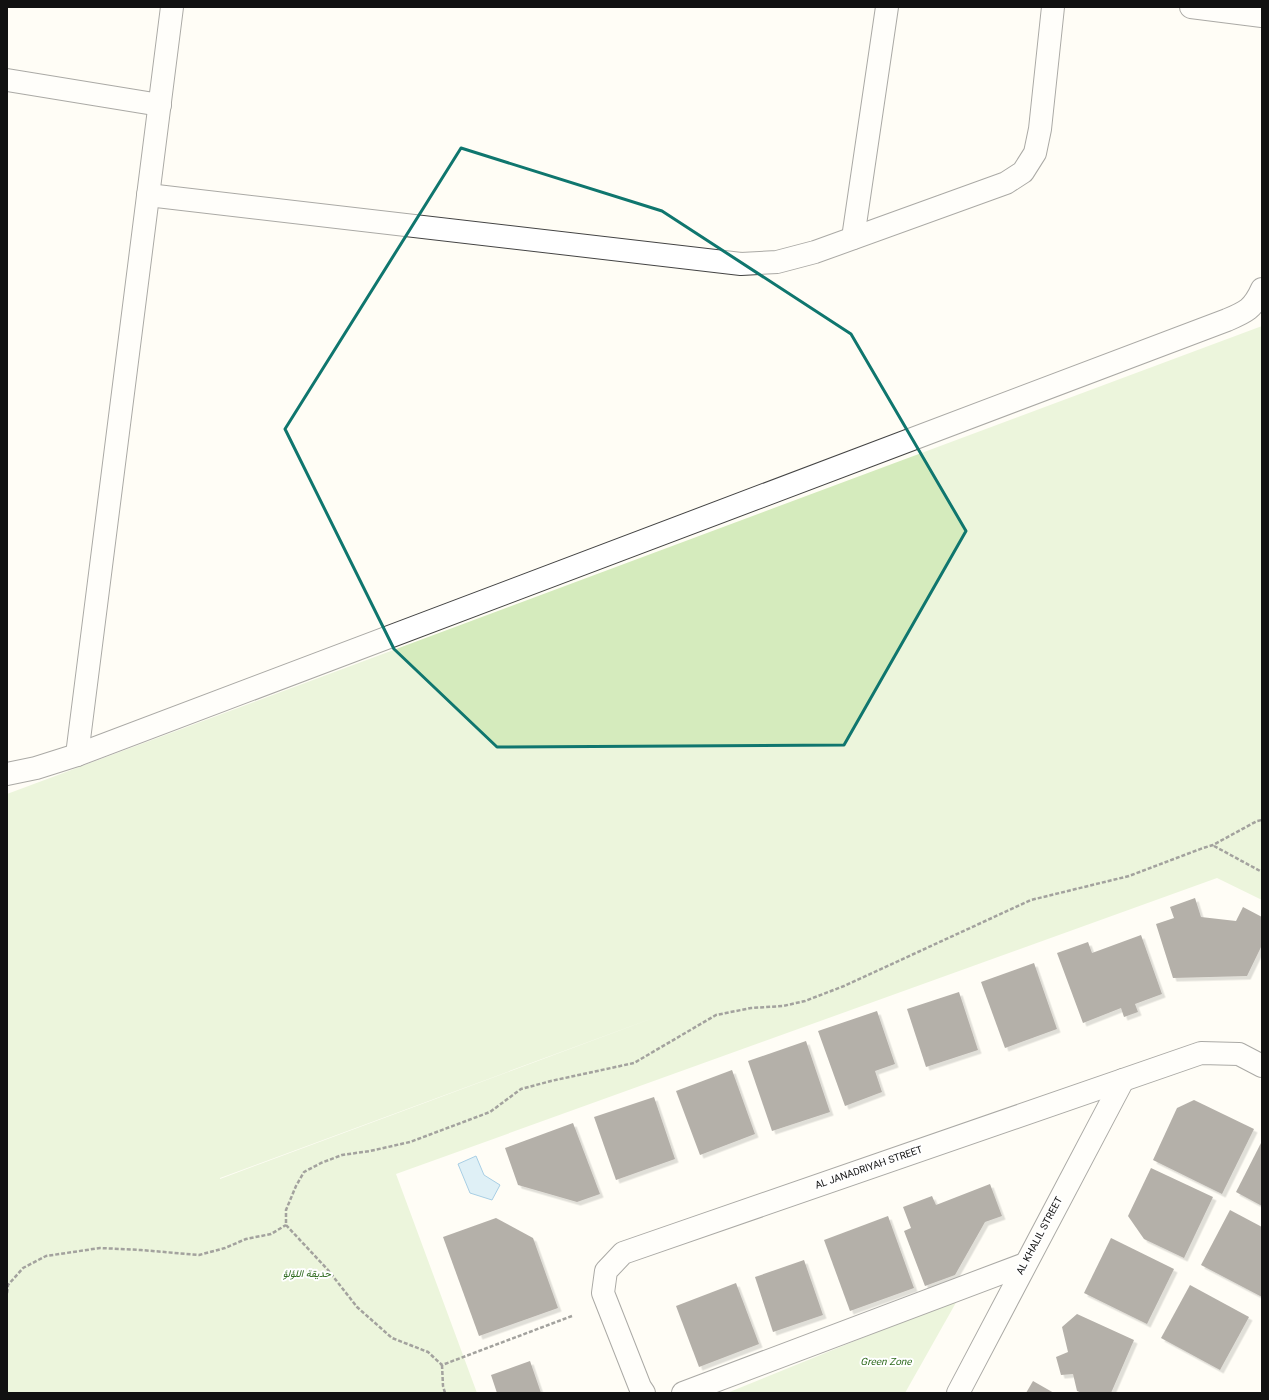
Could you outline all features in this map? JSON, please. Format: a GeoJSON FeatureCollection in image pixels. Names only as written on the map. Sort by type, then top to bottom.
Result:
{"type":"FeatureCollection","features":[{"type":"Feature","properties":{"kind":"street"},"geometry":{"type":"LineString","coordinates":[[77,755],[172,7]]}},
{"type":"Feature","properties":{"kind":"street"},"geometry":{"type":"LineString","coordinates":[[853,238],[886,7]]}},
{"type":"Feature","properties":{"kind":"street"},"geometry":{"type":"LineString","coordinates":[[148,195],[741,264],[777,262],[815,252],[1006,183],[1022,172],[1035,153],[1040,129],[1053,7]]}},
{"type":"Feature","properties":{"kind":"street"},"geometry":{"type":"LineString","coordinates":[[1191,7],[1262,16]]}},
{"type":"Feature","properties":{"kind":"street"},"geometry":{"type":"LineString","coordinates":[[7,80],[160,105]]}},
{"type":"Feature","properties":{"kind":"street"},"geometry":{"type":"LineString","coordinates":[[7,774],[36,768],[77,755],[1227,320],[1246,312],[1257,300],[1262,289]]}},
{"type":"Feature","properties":{"kind":"street","name":"AL JANADRIYAH STREET"},"geometry":{"type":"LineString","coordinates":[[644,1393],[640,1387],[603,1294],[606,1271],[623,1253],[1201,1054],[1240,1054],[1262,1066]]}},
{"type":"Feature","properties":{"kind":"street","name":"AL KHALIL STREET"},"geometry":{"type":"LineString","coordinates":[[958,1393],[1123,1080]]}},
{"type":"Feature","properties":{"kind":"street"},"geometry":{"type":"LineString","coordinates":[[683,1393],[1025,1264]]}},
{"type":"Feature","properties":{"kind":"path"},"geometry":{"type":"LineString","coordinates":[[446,1393],[443,1386],[442,1365],[428,1352],[392,1338],[368,1317],[357,1306],[328,1270],[286,1225],[286,1210],[296,1186],[304,1172],[321,1163],[342,1155],[370,1151],[410,1142],[490,1112],[521,1089],[551,1080],[634,1063],[716,1014],[751,1008],[783,1006],[805,1001],[844,986],[1030,900],[1129,876],[1213,845],[1257,821],[1262,820]]}},
{"type":"Feature","properties":{"kind":"path"},"geometry":{"type":"LineString","coordinates":[[1213,845],[1262,872]]}},
{"type":"Feature","properties":{"kind":"path"},"geometry":{"type":"LineString","coordinates":[[7,1293],[8,1285],[23,1268],[46,1256],[100,1248],[199,1255],[225,1248],[246,1239],[271,1234],[286,1225]]}},
{"type":"Feature","properties":{"kind":"path"},"geometry":{"type":"LineString","coordinates":[[442,1365],[572,1316]]}},
{"type":"Feature","properties":{"kind":"highlighted area"},"geometry":{"type":"Polygon","coordinates":[[[461,148],[662,211],[851,334],[966,531],[844,745],[497,747],[394,649],[285,429],[461,148]]]}},
{"type":"Feature","properties":{"kind":"green space","name":"حديقة اللؤلؤ"},"geometry":{"type":"Polygon","coordinates":[[[1262,326],[1262,900],[1217,878],[396,1174],[477,1393],[7,1393],[7,794],[1262,326]],[[664,1014],[220,1178],[220,1179],[664,1014]]]}},
{"type":"Feature","properties":{"kind":"green space","name":"Green Zone"},"geometry":{"type":"Polygon","coordinates":[[[958,1299],[905,1393],[727,1393],[958,1299]]]}},
{"type":"Feature","properties":{"kind":"water"},"geometry":{"type":"Polygon","coordinates":[[[476,1156],[484,1175],[500,1185],[492,1200],[470,1193],[458,1164],[476,1156]]]}},
{"type":"Feature","properties":{"kind":"building"},"geometry":{"type":"Polygon","coordinates":[[[1195,898],[1201,917],[1236,921],[1243,907],[1262,917],[1262,945],[1247,976],[1173,978],[1156,924],[1174,918],[1170,907],[1195,898]]]}},
{"type":"Feature","properties":{"kind":"building"},"geometry":{"type":"Polygon","coordinates":[[[1141,935],[1162,994],[1135,1004],[1138,1012],[1124,1017],[1121,1008],[1083,1023],[1057,953],[1088,942],[1092,953],[1141,935]]]}},
{"type":"Feature","properties":{"kind":"building"},"geometry":{"type":"Polygon","coordinates":[[[1034,963],[1057,1029],[1005,1048],[981,982],[1034,963]]]}},
{"type":"Feature","properties":{"kind":"building"},"geometry":{"type":"Polygon","coordinates":[[[959,992],[978,1050],[926,1067],[907,1009],[959,992]]]}},
{"type":"Feature","properties":{"kind":"building"},"geometry":{"type":"Polygon","coordinates":[[[877,1011],[895,1064],[875,1071],[882,1092],[845,1106],[818,1031],[877,1011]]]}},
{"type":"Feature","properties":{"kind":"building"},"geometry":{"type":"Polygon","coordinates":[[[806,1041],[830,1112],[772,1131],[748,1061],[806,1041]]]}},
{"type":"Feature","properties":{"kind":"building"},"geometry":{"type":"Polygon","coordinates":[[[732,1070],[755,1134],[700,1155],[676,1091],[732,1070]]]}},
{"type":"Feature","properties":{"kind":"building"},"geometry":{"type":"Polygon","coordinates":[[[654,1097],[675,1159],[616,1180],[594,1117],[654,1097]]]}},
{"type":"Feature","properties":{"kind":"building"},"geometry":{"type":"Polygon","coordinates":[[[1194,1100],[1254,1129],[1222,1194],[1153,1160],[1177,1108],[1194,1100]]]}},
{"type":"Feature","properties":{"kind":"building"},"geometry":{"type":"Polygon","coordinates":[[[573,1123],[600,1194],[577,1202],[518,1185],[505,1148],[573,1123]]]}},
{"type":"Feature","properties":{"kind":"building"},"geometry":{"type":"Polygon","coordinates":[[[1262,1141],[1262,1206],[1236,1192],[1262,1141]]]}},
{"type":"Feature","properties":{"kind":"building"},"geometry":{"type":"Polygon","coordinates":[[[1151,1168],[1213,1197],[1184,1258],[1144,1239],[1128,1216],[1151,1168]]]}},
{"type":"Feature","properties":{"kind":"building"},"geometry":{"type":"Polygon","coordinates":[[[990,1184],[1002,1216],[985,1222],[955,1275],[925,1286],[904,1231],[911,1228],[903,1207],[932,1196],[936,1205],[990,1184]]]}},
{"type":"Feature","properties":{"kind":"building"},"geometry":{"type":"Polygon","coordinates":[[[1230,1210],[1262,1227],[1262,1297],[1201,1265],[1230,1210]]]}},
{"type":"Feature","properties":{"kind":"building"},"geometry":{"type":"Polygon","coordinates":[[[888,1216],[914,1288],[850,1311],[824,1240],[888,1216]]]}},
{"type":"Feature","properties":{"kind":"building"},"geometry":{"type":"Polygon","coordinates":[[[496,1218],[533,1238],[558,1308],[479,1336],[443,1237],[496,1218]]]}},
{"type":"Feature","properties":{"kind":"building"},"geometry":{"type":"Polygon","coordinates":[[[1111,1238],[1174,1269],[1147,1324],[1084,1293],[1111,1238]]]}},
{"type":"Feature","properties":{"kind":"building"},"geometry":{"type":"Polygon","coordinates":[[[804,1260],[823,1315],[773,1332],[755,1277],[804,1260]]]}},
{"type":"Feature","properties":{"kind":"building"},"geometry":{"type":"Polygon","coordinates":[[[736,1283],[759,1344],[699,1367],[676,1306],[736,1283]]]}},
{"type":"Feature","properties":{"kind":"building"},"geometry":{"type":"Polygon","coordinates":[[[1190,1285],[1249,1317],[1220,1370],[1161,1338],[1190,1285]]]}},
{"type":"Feature","properties":{"kind":"building"},"geometry":{"type":"Polygon","coordinates":[[[1077,1314],[1134,1340],[1111,1393],[1082,1393],[1077,1391],[1073,1374],[1061,1375],[1056,1357],[1068,1352],[1062,1327],[1077,1314]]]}},
{"type":"Feature","properties":{"kind":"building"},"geometry":{"type":"Polygon","coordinates":[[[530,1361],[541,1393],[497,1393],[491,1375],[530,1361]]]}},
{"type":"Feature","properties":{"kind":"building"},"geometry":{"type":"Polygon","coordinates":[[[1033,1381],[1054,1393],[1026,1393],[1033,1381]]]}}]}
